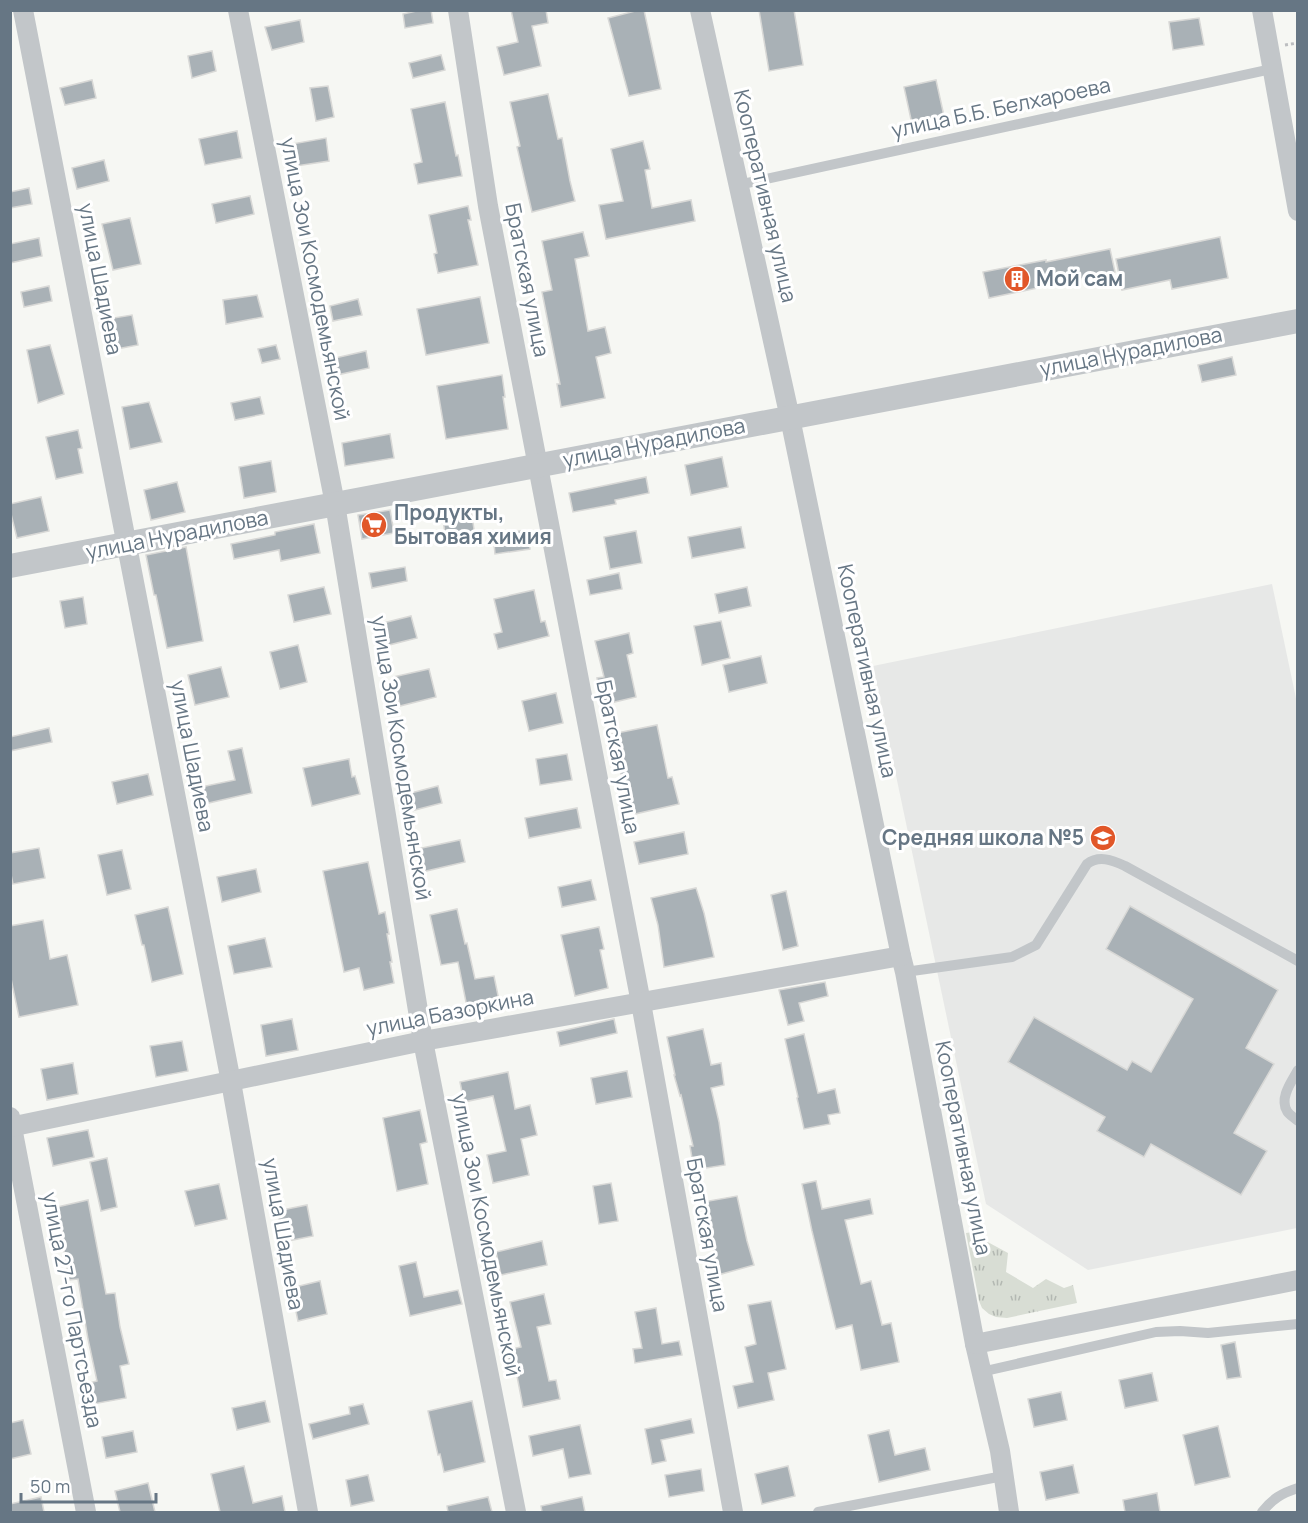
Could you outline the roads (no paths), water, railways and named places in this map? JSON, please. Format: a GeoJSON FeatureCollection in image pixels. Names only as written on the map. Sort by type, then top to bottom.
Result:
{"type":"FeatureCollection","features":[{"type":"Feature","properties":{"kind":"street","name":"улица Шадиева"},"geometry":{"type":"LineString","coordinates":[[23,10],[231,1082],[308,1512]]}},
{"type":"Feature","properties":{"kind":"street","name":"улица Зои Космодемьянской"},"geometry":{"type":"LineString","coordinates":[[238,10],[335,504],[423,1041],[516,1512]]}},
{"type":"Feature","properties":{"kind":"street","name":"Братская улица"},"geometry":{"type":"LineString","coordinates":[[458,10],[488,206],[641,1003],[733,1512]]}},
{"type":"Feature","properties":{"kind":"street","name":"Кооперативная улица"},"geometry":{"type":"LineString","coordinates":[[700,10],[790,418],[903,964],[975,1344],[1000,1451],[1009,1512]]}},
{"type":"Feature","properties":{"kind":"street"},"geometry":{"type":"LineString","coordinates":[[1262,10],[1298,211]]}},
{"type":"Feature","properties":{"kind":"street","name":"улица Нурадилова"},"geometry":{"type":"LineString","coordinates":[[10,567],[1298,321]]}},
{"type":"Feature","properties":{"kind":"street","name":"улица Базоркина"},"geometry":{"type":"LineString","coordinates":[[11,1124],[231,1082],[423,1041],[641,1003],[903,964]]}},
{"type":"Feature","properties":{"kind":"street","name":"улица 27-го Партсъезда"},"geometry":{"type":"LineString","coordinates":[[11,1124],[86,1512]]}},
{"type":"Feature","properties":{"kind":"street"},"geometry":{"type":"LineString","coordinates":[[975,1344],[1298,1280]]}},
{"type":"Feature","properties":{"kind":"lane","name":"улица Б.Б. Белхароева"},"geometry":{"type":"LineString","coordinates":[[738,185],[1272,69]]}},
{"type":"Feature","properties":{"kind":"lane"},"geometry":{"type":"LineString","coordinates":[[903,964],[1012,957],[1036,945],[1087,864],[1101,858],[1125,866],[1298,962]]}},
{"type":"Feature","properties":{"kind":"lane"},"geometry":{"type":"LineString","coordinates":[[1298,1070],[1285,1093],[1284,1102],[1287,1111],[1298,1121]]}},
{"type":"Feature","properties":{"kind":"lane"},"geometry":{"type":"LineString","coordinates":[[981,1372],[1156,1332],[1180,1330],[1208,1333],[1298,1324]]}},
{"type":"Feature","properties":{"kind":"lane"},"geometry":{"type":"LineString","coordinates":[[818,1512],[1003,1476]]}},
{"type":"Feature","properties":{"kind":"lane"},"geometry":{"type":"LineString","coordinates":[[1262,1512],[1270,1501],[1298,1488]]}},
{"type":"Feature","properties":{"kind":"place","name":"Мой сам"},"geometry":{"type":"Point","coordinates":[1017,279]}},
{"type":"Feature","properties":{"kind":"place","name":"Продукты, Бытовая химия"},"geometry":{"type":"Point","coordinates":[374,525]}},
{"type":"Feature","properties":{"kind":"place","name":"Средняя школа №5"},"geometry":{"type":"Point","coordinates":[1103,838]}}]}
